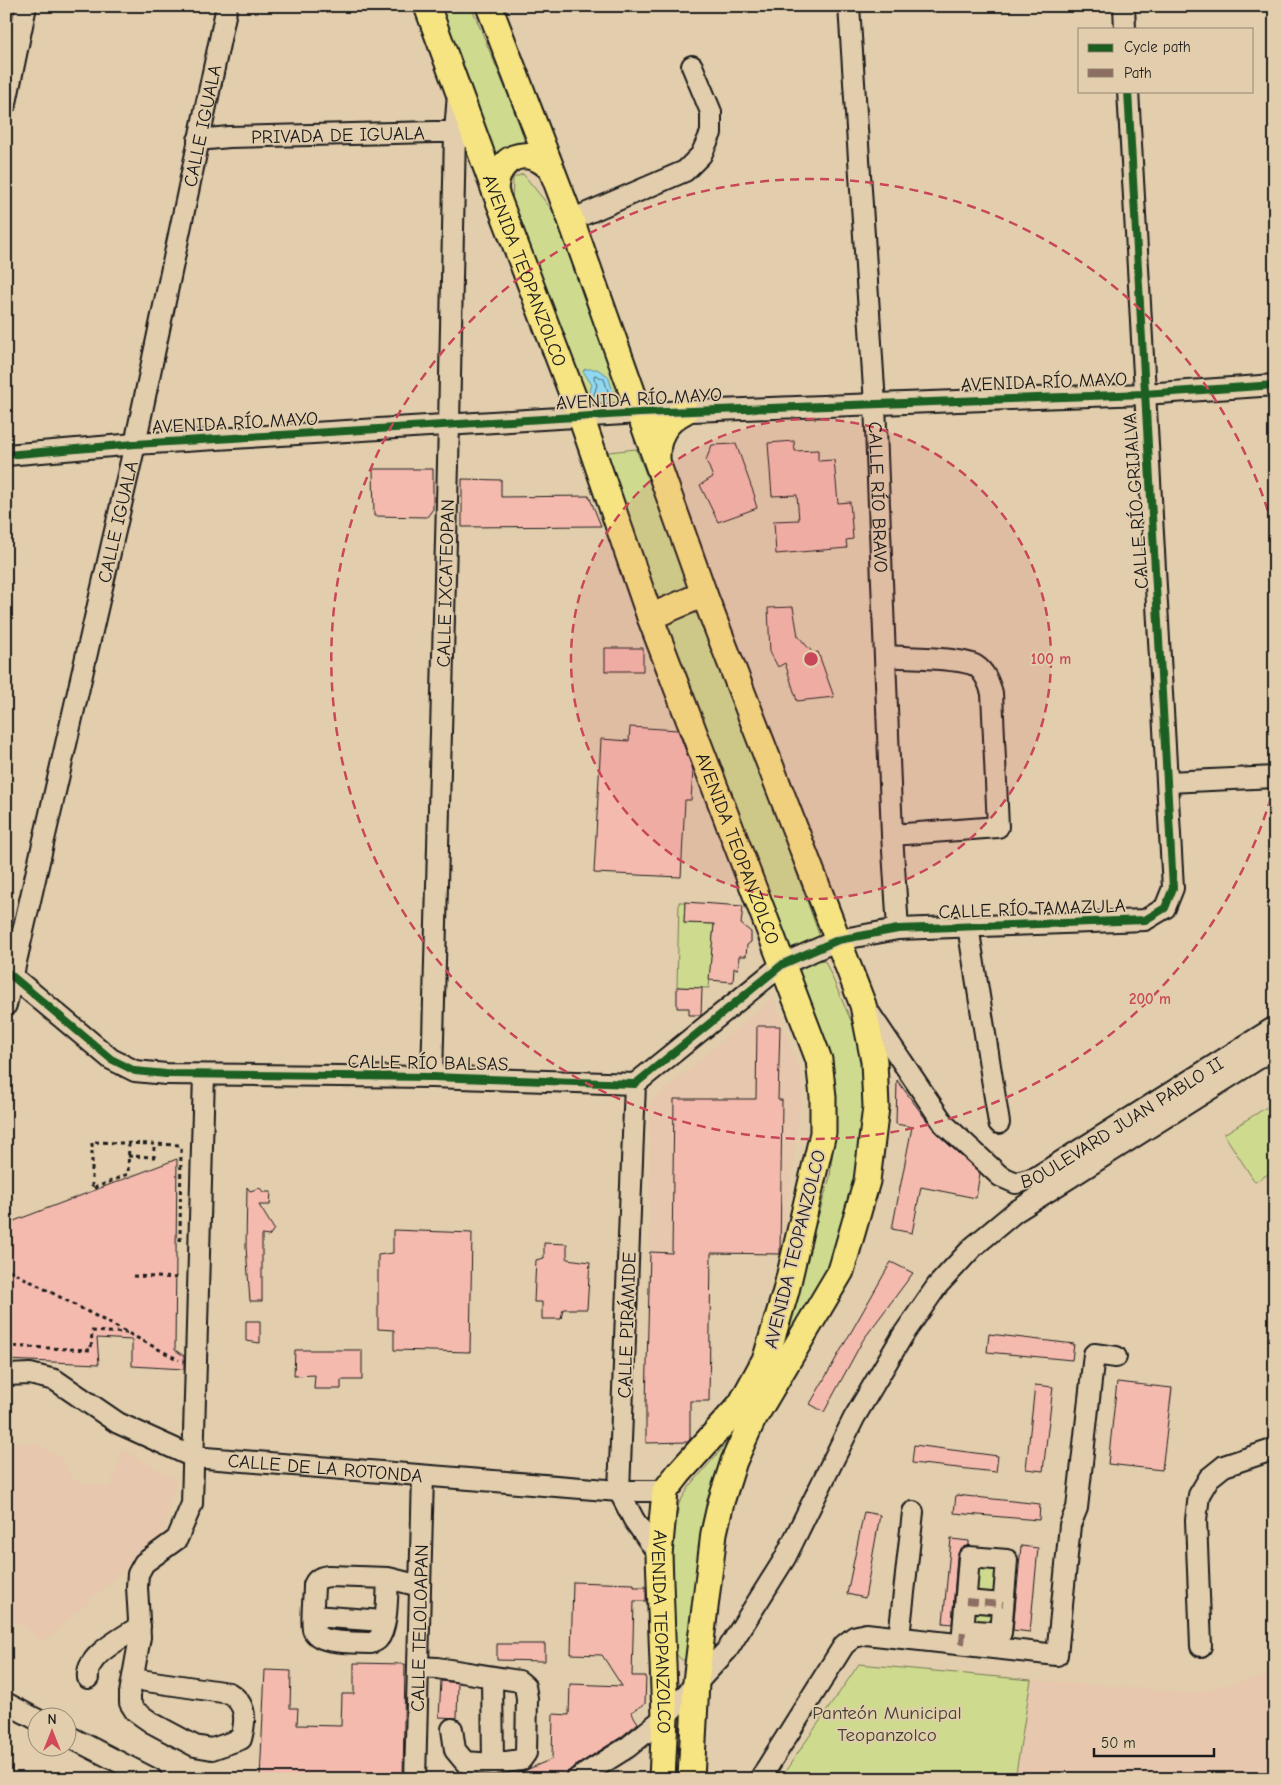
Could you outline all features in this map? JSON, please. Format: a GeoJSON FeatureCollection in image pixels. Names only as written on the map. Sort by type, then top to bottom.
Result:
{"type":"FeatureCollection","features":[{"type":"Feature","properties":{"kind":"main road","name":"AVENIDA TEOPANZOLCO"},"geometry":{"type":"LineString","coordinates":[[427,6],[459,90],[466,137],[495,191],[581,417],[650,618],[819,1060],[823,1097],[823,1133],[786,1291],[766,1358],[740,1404],[665,1491],[659,1554],[664,1717],[662,1779]]}},
{"type":"Feature","properties":{"kind":"main road","name":"AVENIDA TEOPANZOLCO"},"geometry":{"type":"LineString","coordinates":[[489,6],[571,220],[704,594],[863,1005],[874,1061],[876,1107],[867,1181],[841,1271],[752,1421],[734,1461],[721,1502],[714,1532],[696,1682],[691,1779]]}},
{"type":"Feature","properties":{"kind":"main road"},"geometry":{"type":"LineString","coordinates":[[495,191],[497,175],[507,162],[514,158],[530,156],[538,158],[551,169]]}},
{"type":"Feature","properties":{"kind":"main road"},"geometry":{"type":"LineString","coordinates":[[657,460],[658,440],[662,431],[676,416],[685,411]]}},
{"type":"Feature","properties":{"kind":"main road"},"geometry":{"type":"LineString","coordinates":[[650,618],[704,594]]}},
{"type":"Feature","properties":{"kind":"street"},"geometry":{"type":"LineString","coordinates":[[6,103],[26,6]]}},
{"type":"Feature","properties":{"kind":"street","name":"CALLE IGUALA"},"geometry":{"type":"LineString","coordinates":[[6,1005],[9,973],[134,444],[227,6]]}},
{"type":"Feature","properties":{"kind":"street","name":"CALLE RÍO BRAVO"},"geometry":{"type":"LineString","coordinates":[[849,6],[875,404],[892,835],[898,929]]}},
{"type":"Feature","properties":{"kind":"street"},"geometry":{"type":"LineString","coordinates":[[1124,6],[1125,28]]}},
{"type":"Feature","properties":{"kind":"street"},"geometry":{"type":"LineString","coordinates":[[571,220],[686,172],[701,155],[711,133],[711,112],[692,66]]}},
{"type":"Feature","properties":{"kind":"street","name":"CALLE RÍO GRIJALVA"},"geometry":{"type":"LineString","coordinates":[[1128,92],[1173,888],[1165,908]]}},
{"type":"Feature","properties":{"kind":"street","name":"PRIVADA DE IGUALA"},"geometry":{"type":"LineString","coordinates":[[198,140],[229,137],[466,137]]}},
{"type":"Feature","properties":{"kind":"street","name":"CALLE IXCATEOPAN"},"geometry":{"type":"LineString","coordinates":[[432,1077],[449,425],[466,137]]}},
{"type":"Feature","properties":{"kind":"street","name":"AVENIDA RÍO MAYO"},"geometry":{"type":"LineString","coordinates":[[6,455],[134,444],[640,413],[1144,394],[1275,385]]}},
{"type":"Feature","properties":{"kind":"street"},"geometry":{"type":"LineString","coordinates":[[885,656],[961,661],[976,666],[988,679],[992,693],[998,827],[892,835]]}},
{"type":"Feature","properties":{"kind":"street"},"geometry":{"type":"LineString","coordinates":[[1168,782],[1275,777]]}},
{"type":"Feature","properties":{"kind":"street","name":"CALLE RÍO TAMAZULA"},"geometry":{"type":"LineString","coordinates":[[838,940],[898,929],[1145,920],[1165,908]]}},
{"type":"Feature","properties":{"kind":"street"},"geometry":{"type":"LineString","coordinates":[[968,926],[1000,1123]]}},
{"type":"Feature","properties":{"kind":"street"},"geometry":{"type":"LineString","coordinates":[[635,1084],[783,964],[838,940]]}},
{"type":"Feature","properties":{"kind":"street","name":"CALLE RÍO BALSAS"},"geometry":{"type":"LineString","coordinates":[[9,973],[110,1060],[135,1071],[204,1075],[432,1077],[635,1084]]}},
{"type":"Feature","properties":{"kind":"street","name":"BOULEVARD JUAN PABLO II"},"geometry":{"type":"LineString","coordinates":[[863,1005],[944,1124],[1000,1176],[1016,1183],[1035,1178],[1275,1027]]}},
{"type":"Feature","properties":{"kind":"street","name":"BOULEVARD JUAN PABLO II"},"geometry":{"type":"LineString","coordinates":[[577,1779],[628,1747],[664,1717],[728,1648],[785,1558],[854,1418],[903,1335],[937,1286],[974,1247],[1015,1212],[1275,1048]]}},
{"type":"Feature","properties":{"kind":"street"},"geometry":{"type":"LineString","coordinates":[[133,1679],[229,1693],[241,1702],[243,1708],[241,1738],[212,1749],[195,1746],[160,1728],[135,1711],[130,1704],[133,1679],[140,1637],[138,1574],[144,1563],[177,1539],[192,1504],[204,1075]]}},
{"type":"Feature","properties":{"kind":"street","name":"CALLE PIRÁMIDE"},"geometry":{"type":"LineString","coordinates":[[635,1084],[619,1490],[634,1520],[659,1554]]}},
{"type":"Feature","properties":{"kind":"street"},"geometry":{"type":"LineString","coordinates":[[962,1637],[1057,1655],[1070,1525],[1077,1508],[1094,1354],[1116,1357]]}},
{"type":"Feature","properties":{"kind":"street","name":"CALLE DE LA ROTONDA"},"geometry":{"type":"LineString","coordinates":[[6,1375],[30,1374],[56,1380],[118,1423],[193,1457],[423,1476],[619,1490],[665,1491]]}},
{"type":"Feature","properties":{"kind":"street"},"geometry":{"type":"LineString","coordinates":[[1201,1646],[1196,1520],[1199,1495],[1209,1478],[1224,1466],[1275,1449]]}},
{"type":"Feature","properties":{"kind":"street","name":"CALLE TELOLOAPAN"},"geometry":{"type":"LineString","coordinates":[[415,1779],[423,1476]]}},
{"type":"Feature","properties":{"kind":"street"},"geometry":{"type":"LineString","coordinates":[[899,1637],[913,1512]]}},
{"type":"Feature","properties":{"kind":"street"},"geometry":{"type":"LineString","coordinates":[[763,1776],[844,1645],[854,1637],[866,1634],[899,1637],[962,1637],[1000,1633],[1007,1560],[969,1557],[962,1637]]}},
{"type":"Feature","properties":{"kind":"street"},"geometry":{"type":"LineString","coordinates":[[388,1578],[384,1621],[313,1616],[314,1585],[316,1580],[322,1577],[329,1576],[388,1578],[420,1580]]}},
{"type":"Feature","properties":{"kind":"street"},"geometry":{"type":"LineString","coordinates":[[966,1601],[1003,1604]]}},
{"type":"Feature","properties":{"kind":"street"},"geometry":{"type":"LineString","coordinates":[[88,1678],[87,1671],[90,1663],[98,1655],[140,1626]]}},
{"type":"Feature","properties":{"kind":"street"},"geometry":{"type":"LineString","coordinates":[[418,1667],[437,1668],[519,1681],[525,1686],[527,1698],[526,1753],[520,1760],[493,1764],[466,1762],[455,1750],[452,1729]]}},
{"type":"Feature","properties":{"kind":"street"},"geometry":{"type":"LineString","coordinates":[[492,1677],[493,1764]]}},
{"type":"Feature","properties":{"kind":"street"},"geometry":{"type":"LineString","coordinates":[[6,1703],[28,1715]]}},
{"type":"Feature","properties":{"kind":"street"},"geometry":{"type":"LineString","coordinates":[[78,1741],[152,1779]]}},
{"type":"Feature","properties":{"kind":"path"},"geometry":{"type":"LineString","coordinates":[[129,1143],[128,1174],[92,1189],[92,1142],[129,1143],[202,1146]]}},
{"type":"Feature","properties":{"kind":"path"},"geometry":{"type":"LineString","coordinates":[[128,1156],[154,1157],[154,1144]]}},
{"type":"Feature","properties":{"kind":"path"},"geometry":{"type":"LineString","coordinates":[[180,1247],[181,1145]]}},
{"type":"Feature","properties":{"kind":"path"},"geometry":{"type":"LineString","coordinates":[[6,1284],[7,1269],[179,1360],[179,1351]]}},
{"type":"Feature","properties":{"kind":"path"},"geometry":{"type":"LineString","coordinates":[[180,1270],[180,1287]]}},
{"type":"Feature","properties":{"kind":"path"},"geometry":{"type":"LineString","coordinates":[[133,1276],[180,1278]]}},
{"type":"Feature","properties":{"kind":"path"},"geometry":{"type":"LineString","coordinates":[[6,1346],[91,1350],[92,1331],[130,1334]]}},
{"type":"Feature","properties":{"kind":"shaded area"},"geometry":{"type":"Polygon","coordinates":[[[773,997],[803,1083],[781,1254],[650,1252],[650,1104],[773,997]]]}},
{"type":"Feature","properties":{"kind":"shaded area"},"geometry":{"type":"Polygon","coordinates":[[[6,1443],[36,1443],[61,1459],[72,1480],[111,1488],[122,1449],[175,1480],[175,1487],[162,1535],[50,1636],[41,1641],[6,1611],[6,1454],[8,1453],[6,1443]]]}},
{"type":"Feature","properties":{"kind":"shaded area"},"geometry":{"type":"Polygon","coordinates":[[[1275,1674],[1275,1779],[1015,1779],[1031,1680],[1193,1693],[1275,1674]]]}},
{"type":"Feature","properties":{"kind":"green space"},"geometry":{"type":"Polygon","coordinates":[[[434,6],[471,6],[520,124],[526,148],[506,154],[490,153],[434,6]]]}},
{"type":"Feature","properties":{"kind":"green space"},"geometry":{"type":"Polygon","coordinates":[[[523,174],[553,211],[624,409],[585,411],[512,209],[513,178],[523,174]]]}},
{"type":"Feature","properties":{"kind":"green space"},"geometry":{"type":"Polygon","coordinates":[[[636,449],[707,626],[820,937],[785,958],[600,453],[636,449]]]}},
{"type":"Feature","properties":{"kind":"green space"},"geometry":{"type":"Polygon","coordinates":[[[679,902],[685,902],[684,923],[714,924],[709,988],[677,987],[679,902]]]}},
{"type":"Feature","properties":{"kind":"green space"},"geometry":{"type":"Polygon","coordinates":[[[817,960],[825,961],[855,1030],[866,1081],[861,1166],[834,1272],[769,1381],[830,1177],[833,1147],[833,1113],[795,973],[817,960]]]}},
{"type":"Feature","properties":{"kind":"green space"},"geometry":{"type":"Polygon","coordinates":[[[1275,1102],[1275,1170],[1255,1182],[1224,1134],[1275,1102]]]}},
{"type":"Feature","properties":{"kind":"green space"},"geometry":{"type":"Polygon","coordinates":[[[731,1438],[689,1660],[682,1660],[674,1652],[673,1543],[679,1503],[690,1486],[731,1438]]]}},
{"type":"Feature","properties":{"kind":"green space"},"geometry":{"type":"Polygon","coordinates":[[[973,1566],[1001,1568],[998,1599],[970,1597],[973,1566]]]}},
{"type":"Feature","properties":{"kind":"green space"},"geometry":{"type":"Polygon","coordinates":[[[969,1606],[997,1609],[995,1630],[967,1628],[969,1606]]]}},
{"type":"Feature","properties":{"kind":"green space","name":"Panteón Municipal Teopanzolco"},"geometry":{"type":"Polygon","coordinates":[[[859,1664],[1031,1680],[1015,1779],[780,1779],[859,1664]]]}},
{"type":"Feature","properties":{"kind":"water"},"geometry":{"type":"Polygon","coordinates":[[[585,369],[597,369],[608,376],[613,391],[610,404],[601,408],[592,407],[587,398],[592,385],[583,371],[585,369]]]}},
{"type":"Feature","properties":{"kind":"building"},"geometry":{"type":"Polygon","coordinates":[[[794,441],[795,451],[818,450],[818,461],[834,460],[838,503],[850,502],[853,539],[846,540],[847,548],[776,554],[774,521],[799,520],[797,495],[772,496],[768,443],[794,441]]]}},
{"type":"Feature","properties":{"kind":"building"},"geometry":{"type":"Polygon","coordinates":[[[736,444],[755,497],[757,508],[718,522],[700,485],[713,477],[706,460],[712,445],[736,444]]]}},
{"type":"Feature","properties":{"kind":"building"},"geometry":{"type":"Polygon","coordinates":[[[373,469],[433,469],[433,509],[427,517],[374,516],[373,469]]]}},
{"type":"Feature","properties":{"kind":"building"},"geometry":{"type":"Polygon","coordinates":[[[462,479],[501,480],[501,497],[589,496],[601,526],[462,527],[462,479]]]}},
{"type":"Feature","properties":{"kind":"building"},"geometry":{"type":"Polygon","coordinates":[[[793,607],[798,636],[813,653],[818,652],[834,697],[797,701],[785,663],[778,667],[770,652],[768,608],[793,607]]]}},
{"type":"Feature","properties":{"kind":"building"},"geometry":{"type":"Polygon","coordinates":[[[605,648],[643,648],[643,671],[605,671],[605,648]]]}},
{"type":"Feature","properties":{"kind":"building"},"geometry":{"type":"Polygon","coordinates":[[[630,727],[678,730],[693,770],[691,800],[685,800],[681,877],[594,873],[601,739],[629,741],[630,727]]]}},
{"type":"Feature","properties":{"kind":"building"},"geometry":{"type":"Polygon","coordinates":[[[685,902],[743,906],[741,924],[751,932],[751,942],[747,945],[746,956],[739,956],[738,969],[734,968],[733,982],[709,980],[714,924],[684,923],[685,902]]]}},
{"type":"Feature","properties":{"kind":"building"},"geometry":{"type":"Polygon","coordinates":[[[677,987],[702,988],[701,1015],[689,1015],[689,1008],[677,1008],[677,987]]]}},
{"type":"Feature","properties":{"kind":"building"},"geometry":{"type":"Polygon","coordinates":[[[757,1026],[780,1026],[778,1100],[782,1100],[780,1254],[711,1253],[709,1401],[690,1401],[690,1439],[688,1442],[646,1443],[650,1252],[672,1253],[674,1099],[756,1099],[757,1026]]]}},
{"type":"Feature","properties":{"kind":"building"},"geometry":{"type":"Polygon","coordinates":[[[897,1080],[936,1133],[980,1173],[976,1198],[921,1187],[912,1233],[892,1229],[912,1127],[896,1124],[897,1080]]]}},
{"type":"Feature","properties":{"kind":"building"},"geometry":{"type":"Polygon","coordinates":[[[177,1159],[175,1350],[184,1356],[184,1369],[132,1366],[132,1340],[97,1338],[99,1364],[6,1360],[6,1224],[177,1159]]]}},
{"type":"Feature","properties":{"kind":"building"},"geometry":{"type":"Polygon","coordinates":[[[247,1187],[250,1191],[260,1188],[263,1192],[271,1192],[270,1205],[259,1205],[274,1229],[269,1236],[262,1235],[262,1301],[250,1301],[246,1247],[247,1187]]]}},
{"type":"Feature","properties":{"kind":"building"},"geometry":{"type":"Polygon","coordinates":[[[393,1230],[472,1233],[470,1352],[394,1350],[394,1330],[378,1329],[378,1255],[393,1253],[393,1230]]]}},
{"type":"Feature","properties":{"kind":"building"},"geometry":{"type":"Polygon","coordinates":[[[544,1243],[567,1244],[567,1259],[590,1262],[587,1309],[563,1309],[561,1319],[542,1319],[542,1302],[534,1302],[536,1260],[544,1258],[544,1243]]]}},
{"type":"Feature","properties":{"kind":"building"},"geometry":{"type":"Polygon","coordinates":[[[891,1262],[913,1273],[863,1340],[824,1412],[810,1404],[891,1262]]]}},
{"type":"Feature","properties":{"kind":"building"},"geometry":{"type":"Polygon","coordinates":[[[246,1321],[260,1321],[260,1343],[246,1341],[246,1321]]]}},
{"type":"Feature","properties":{"kind":"building"},"geometry":{"type":"Polygon","coordinates":[[[989,1334],[1074,1344],[1072,1360],[987,1352],[989,1334]]]}},
{"type":"Feature","properties":{"kind":"building"},"geometry":{"type":"Polygon","coordinates":[[[295,1350],[362,1350],[362,1380],[341,1380],[341,1389],[314,1389],[315,1375],[294,1376],[295,1350]]]}},
{"type":"Feature","properties":{"kind":"building"},"geometry":{"type":"Polygon","coordinates":[[[1117,1382],[1172,1388],[1162,1470],[1108,1464],[1117,1382]]]}},
{"type":"Feature","properties":{"kind":"building"},"geometry":{"type":"Polygon","coordinates":[[[1035,1385],[1053,1387],[1043,1471],[1026,1469],[1035,1385]]]}},
{"type":"Feature","properties":{"kind":"building"},"geometry":{"type":"Polygon","coordinates":[[[914,1445],[998,1456],[996,1472],[912,1463],[914,1445]]]}},
{"type":"Feature","properties":{"kind":"building"},"geometry":{"type":"Polygon","coordinates":[[[956,1495],[1040,1504],[1039,1520],[954,1513],[956,1495]]]}},
{"type":"Feature","properties":{"kind":"building"},"geometry":{"type":"Polygon","coordinates":[[[864,1512],[880,1515],[865,1598],[847,1594],[864,1512]]]}},
{"type":"Feature","properties":{"kind":"building"},"geometry":{"type":"Polygon","coordinates":[[[951,1539],[969,1541],[969,1545],[960,1550],[957,1556],[952,1624],[943,1623],[951,1539]]]}},
{"type":"Feature","properties":{"kind":"building"},"geometry":{"type":"Polygon","coordinates":[[[1021,1546],[1038,1548],[1030,1632],[1013,1630],[1021,1546]]]}},
{"type":"Feature","properties":{"kind":"building"},"geometry":{"type":"Polygon","coordinates":[[[573,1582],[634,1584],[634,1587],[646,1587],[646,1601],[634,1601],[632,1676],[646,1676],[645,1704],[631,1712],[638,1723],[621,1737],[571,1769],[565,1779],[505,1779],[552,1759],[553,1714],[569,1715],[570,1684],[622,1686],[602,1655],[571,1654],[573,1582]]]}},
{"type":"Feature","properties":{"kind":"building"},"geometry":{"type":"Polygon","coordinates":[[[497,1644],[545,1644],[545,1661],[497,1660],[497,1644]]]}},
{"type":"Feature","properties":{"kind":"building"},"geometry":{"type":"Polygon","coordinates":[[[354,1663],[405,1664],[403,1779],[260,1779],[265,1670],[291,1671],[290,1708],[298,1708],[297,1725],[341,1726],[342,1694],[354,1694],[354,1663]]]}},
{"type":"Feature","properties":{"kind":"building"},"geometry":{"type":"Polygon","coordinates":[[[441,1681],[458,1683],[457,1718],[439,1717],[441,1681]]]}},
{"type":"Feature","properties":{"kind":"marked path"},"geometry":{"type":"LineString","coordinates":[[966,1601],[1003,1604]]}},
{"type":"Feature","properties":{"kind":"marked path"},"geometry":{"type":"LineString","coordinates":[[962,1644],[963,1630]]}},
{"type":"Feature","properties":{"kind":"cycle path"},"geometry":{"type":"LineString","coordinates":[[6,971],[111,1059],[135,1071],[166,1074],[432,1077],[635,1084],[783,964],[838,940],[898,929],[1145,920],[1165,908],[1173,888],[1128,92]]}},
{"type":"Feature","properties":{"kind":"cycle path"},"geometry":{"type":"LineString","coordinates":[[6,455],[135,444],[640,413],[1144,394],[1275,385]]}}]}
